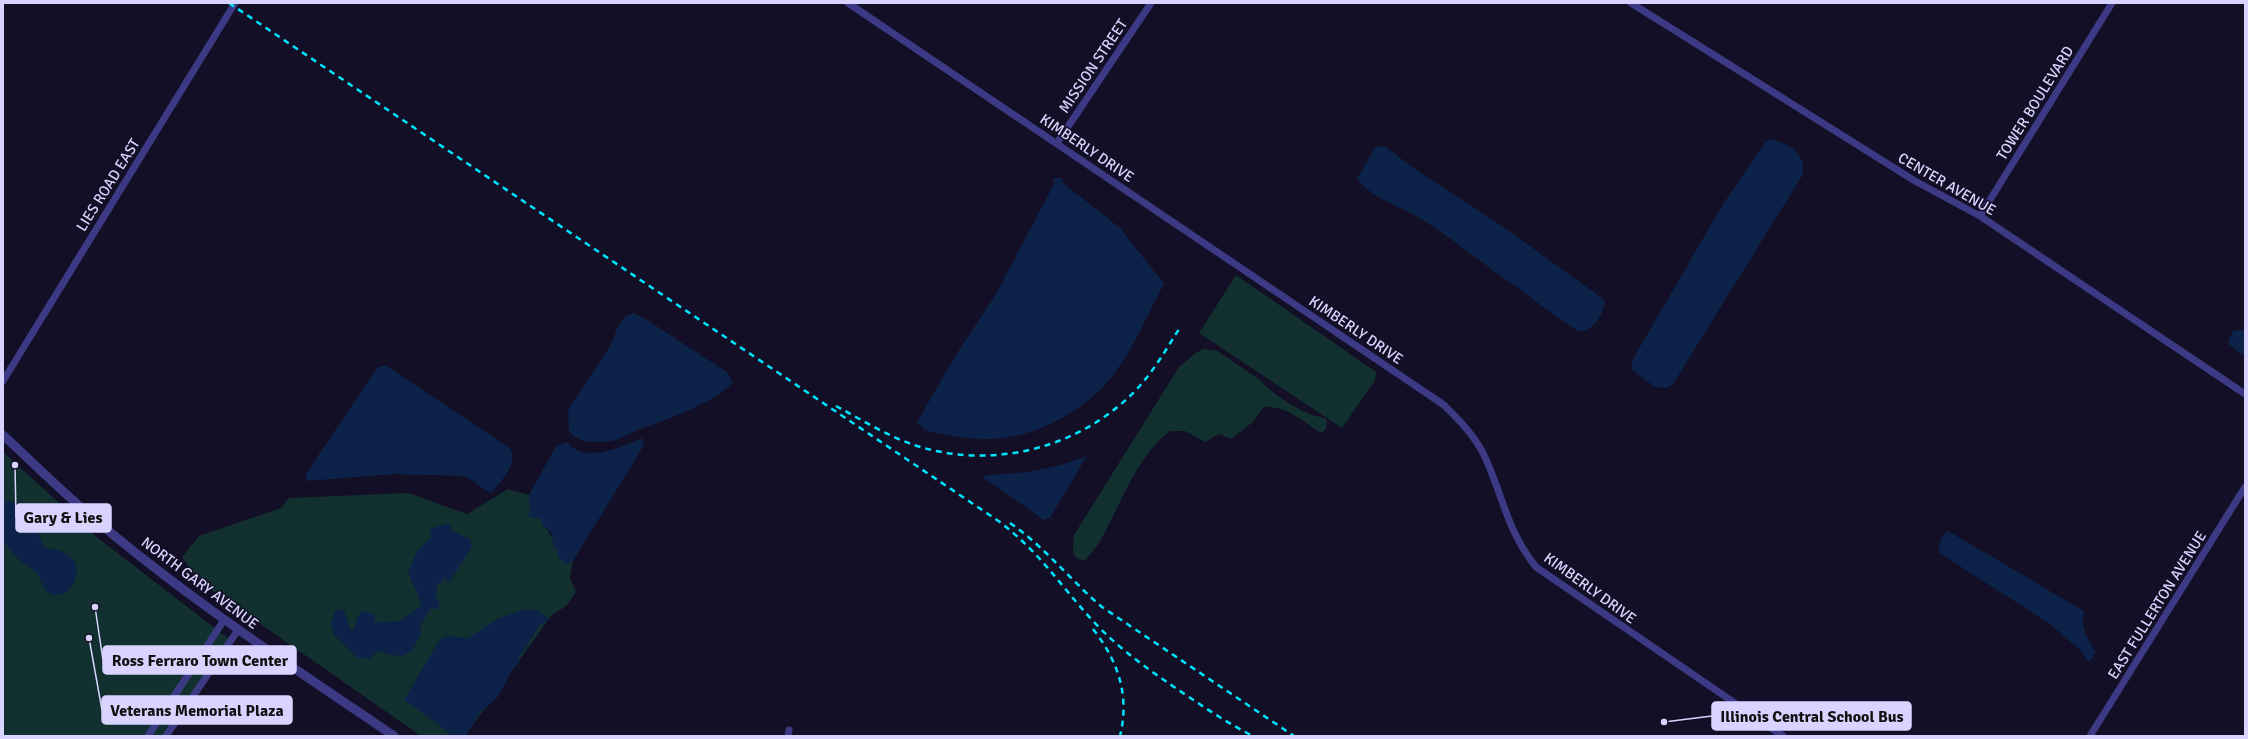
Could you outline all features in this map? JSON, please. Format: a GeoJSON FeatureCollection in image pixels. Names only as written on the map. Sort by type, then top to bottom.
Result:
{"type":"FeatureCollection","features":[{"type":"Feature","properties":{"kind":"street","name":"LIES ROAD EAST"},"geometry":{"type":"LineString","coordinates":[[3,381],[235,3]]}},
{"type":"Feature","properties":{"kind":"street","name":"KIMBERLY DRIVE"},"geometry":{"type":"LineString","coordinates":[[848,3],[1444,405],[1464,424],[1483,453],[1514,534],[1523,551],[1536,567],[1783,736]]}},
{"type":"Feature","properties":{"kind":"street","name":"MISSION STREET"},"geometry":{"type":"LineString","coordinates":[[1056,144],[1151,3]]}},
{"type":"Feature","properties":{"kind":"street","name":"CENTER AVENUE"},"geometry":{"type":"LineString","coordinates":[[1631,3],[1915,181],[1980,216],[2245,394]]}},
{"type":"Feature","properties":{"kind":"street","name":"TOWER BOULEVARD"},"geometry":{"type":"LineString","coordinates":[[1980,216],[2112,3]]}},
{"type":"Feature","properties":{"kind":"street","name":"NORTH GARY AVENUE"},"geometry":{"type":"LineString","coordinates":[[3,435],[93,518],[224,620],[394,736]]}},
{"type":"Feature","properties":{"kind":"street","name":"EAST FULLERTON AVENUE"},"geometry":{"type":"LineString","coordinates":[[2090,736],[2245,487]]}},
{"type":"Feature","properties":{"kind":"street"},"geometry":{"type":"LineString","coordinates":[[148,736],[224,620]]}},
{"type":"Feature","properties":{"kind":"street"},"geometry":{"type":"LineString","coordinates":[[166,736],[238,630]]}},
{"type":"Feature","properties":{"kind":"green space"},"geometry":{"type":"Polygon","coordinates":[[[1236,275],[1376,372],[1375,380],[1342,428],[1199,333],[1236,275]]]}},
{"type":"Feature","properties":{"kind":"green space"},"geometry":{"type":"Polygon","coordinates":[[[1204,349],[1218,351],[1260,380],[1270,390],[1288,403],[1310,414],[1327,420],[1326,429],[1321,433],[1287,411],[1272,407],[1264,407],[1253,422],[1231,439],[1219,434],[1205,442],[1185,431],[1170,431],[1160,439],[1136,471],[1097,546],[1084,561],[1075,557],[1073,551],[1074,535],[1179,367],[1197,352],[1204,349]]]}},
{"type":"Feature","properties":{"kind":"green space"},"geometry":{"type":"Polygon","coordinates":[[[3,452],[98,538],[229,639],[163,736],[3,736],[3,452]]]}},
{"type":"Feature","properties":{"kind":"green space"},"geometry":{"type":"Polygon","coordinates":[[[508,489],[529,495],[554,542],[573,561],[570,578],[576,592],[567,605],[551,616],[465,736],[421,736],[203,584],[191,571],[182,557],[199,536],[281,508],[289,498],[408,493],[467,514],[508,489]]]}},
{"type":"Feature","properties":{"kind":"water"},"geometry":{"type":"Polygon","coordinates":[[[1770,139],[1784,144],[1795,151],[1802,162],[1802,176],[1673,384],[1667,388],[1655,387],[1633,371],[1631,368],[1633,359],[1723,204],[1764,144],[1770,139]]]}},
{"type":"Feature","properties":{"kind":"water"},"geometry":{"type":"Polygon","coordinates":[[[1376,146],[1386,147],[1412,167],[1502,226],[1602,298],[1605,303],[1602,312],[1594,325],[1581,331],[1570,326],[1436,228],[1371,192],[1357,179],[1376,146]]]}},
{"type":"Feature","properties":{"kind":"water"},"geometry":{"type":"Polygon","coordinates":[[[1053,178],[1062,178],[1063,183],[1120,228],[1164,284],[1128,353],[1114,374],[1089,400],[1073,411],[1038,429],[1020,435],[1002,438],[969,438],[924,430],[917,422],[959,350],[996,294],[1054,184],[1053,178]]]}},
{"type":"Feature","properties":{"kind":"water"},"geometry":{"type":"Polygon","coordinates":[[[633,313],[649,321],[728,373],[733,382],[717,396],[692,409],[618,439],[608,442],[589,442],[580,439],[569,432],[568,410],[610,346],[617,329],[625,316],[633,313]]]}},
{"type":"Feature","properties":{"kind":"water"},"geometry":{"type":"Polygon","coordinates":[[[2241,329],[2245,332],[2245,356],[2228,344],[2232,332],[2241,329]]]}},
{"type":"Feature","properties":{"kind":"water"},"geometry":{"type":"Polygon","coordinates":[[[387,366],[510,448],[512,454],[511,466],[492,493],[464,476],[395,474],[307,481],[305,476],[311,466],[377,368],[387,366]]]}},
{"type":"Feature","properties":{"kind":"water"},"geometry":{"type":"Polygon","coordinates":[[[643,438],[644,445],[573,561],[566,564],[558,557],[558,550],[554,549],[551,532],[542,525],[542,519],[528,516],[531,510],[529,495],[556,446],[567,442],[574,449],[594,453],[615,449],[643,438]]]}},
{"type":"Feature","properties":{"kind":"water"},"geometry":{"type":"Polygon","coordinates":[[[1087,456],[1050,518],[1044,520],[981,476],[1028,472],[1061,465],[1087,456]]]}},
{"type":"Feature","properties":{"kind":"water"},"geometry":{"type":"Polygon","coordinates":[[[8,500],[25,508],[35,524],[43,546],[64,552],[76,564],[77,575],[72,586],[66,593],[51,595],[45,589],[36,572],[17,558],[3,541],[3,507],[8,500]]]}},
{"type":"Feature","properties":{"kind":"water"},"geometry":{"type":"Polygon","coordinates":[[[451,523],[450,530],[470,539],[472,547],[449,583],[445,579],[437,586],[436,597],[440,604],[437,609],[430,609],[420,627],[421,632],[413,650],[401,657],[379,651],[368,659],[356,657],[334,635],[331,624],[335,611],[344,610],[350,629],[354,629],[361,611],[375,614],[374,622],[400,621],[421,606],[419,596],[408,572],[418,550],[432,537],[429,529],[451,523]]]}},
{"type":"Feature","properties":{"kind":"water"},"geometry":{"type":"Polygon","coordinates":[[[1948,531],[2084,611],[2083,627],[2096,653],[2089,662],[2080,650],[2050,624],[1938,552],[1941,538],[1948,531]]]}},
{"type":"Feature","properties":{"kind":"water"},"geometry":{"type":"Polygon","coordinates":[[[525,609],[538,610],[549,619],[540,625],[518,659],[519,664],[514,667],[497,698],[480,712],[466,736],[451,736],[439,725],[404,700],[440,639],[446,636],[468,638],[497,619],[525,609]]]}},
{"type":"Feature","properties":{"kind":"railway"},"geometry":{"type":"LineString","coordinates":[[229,3],[997,520],[1037,556],[1093,621],[1124,650],[1198,703],[1253,736]]}},
{"type":"Feature","properties":{"kind":"railway"},"geometry":{"type":"LineString","coordinates":[[836,406],[896,438],[917,446],[946,453],[976,456],[1005,454],[1034,449],[1062,440],[1089,427],[1114,410],[1136,390],[1149,375],[1181,326]]}},
{"type":"Feature","properties":{"kind":"railway"},"geometry":{"type":"LineString","coordinates":[[1010,523],[1035,542],[1102,607],[1294,736]]}},
{"type":"Feature","properties":{"kind":"railway"},"geometry":{"type":"LineString","coordinates":[[1093,629],[1109,653],[1120,679],[1124,706],[1120,736]]}},
{"type":"Feature","properties":{"kind":"place","name":"Gary & Lies"},"geometry":{"type":"Point","coordinates":[15,465]}},
{"type":"Feature","properties":{"kind":"place","name":"Ross Ferraro Town Center"},"geometry":{"type":"Point","coordinates":[95,607]}},
{"type":"Feature","properties":{"kind":"place","name":"Veterans Memorial Plaza"},"geometry":{"type":"Point","coordinates":[89,638]}},
{"type":"Feature","properties":{"kind":"place","name":"Illinois Central School Bus"},"geometry":{"type":"Point","coordinates":[1664,722]}}]}
